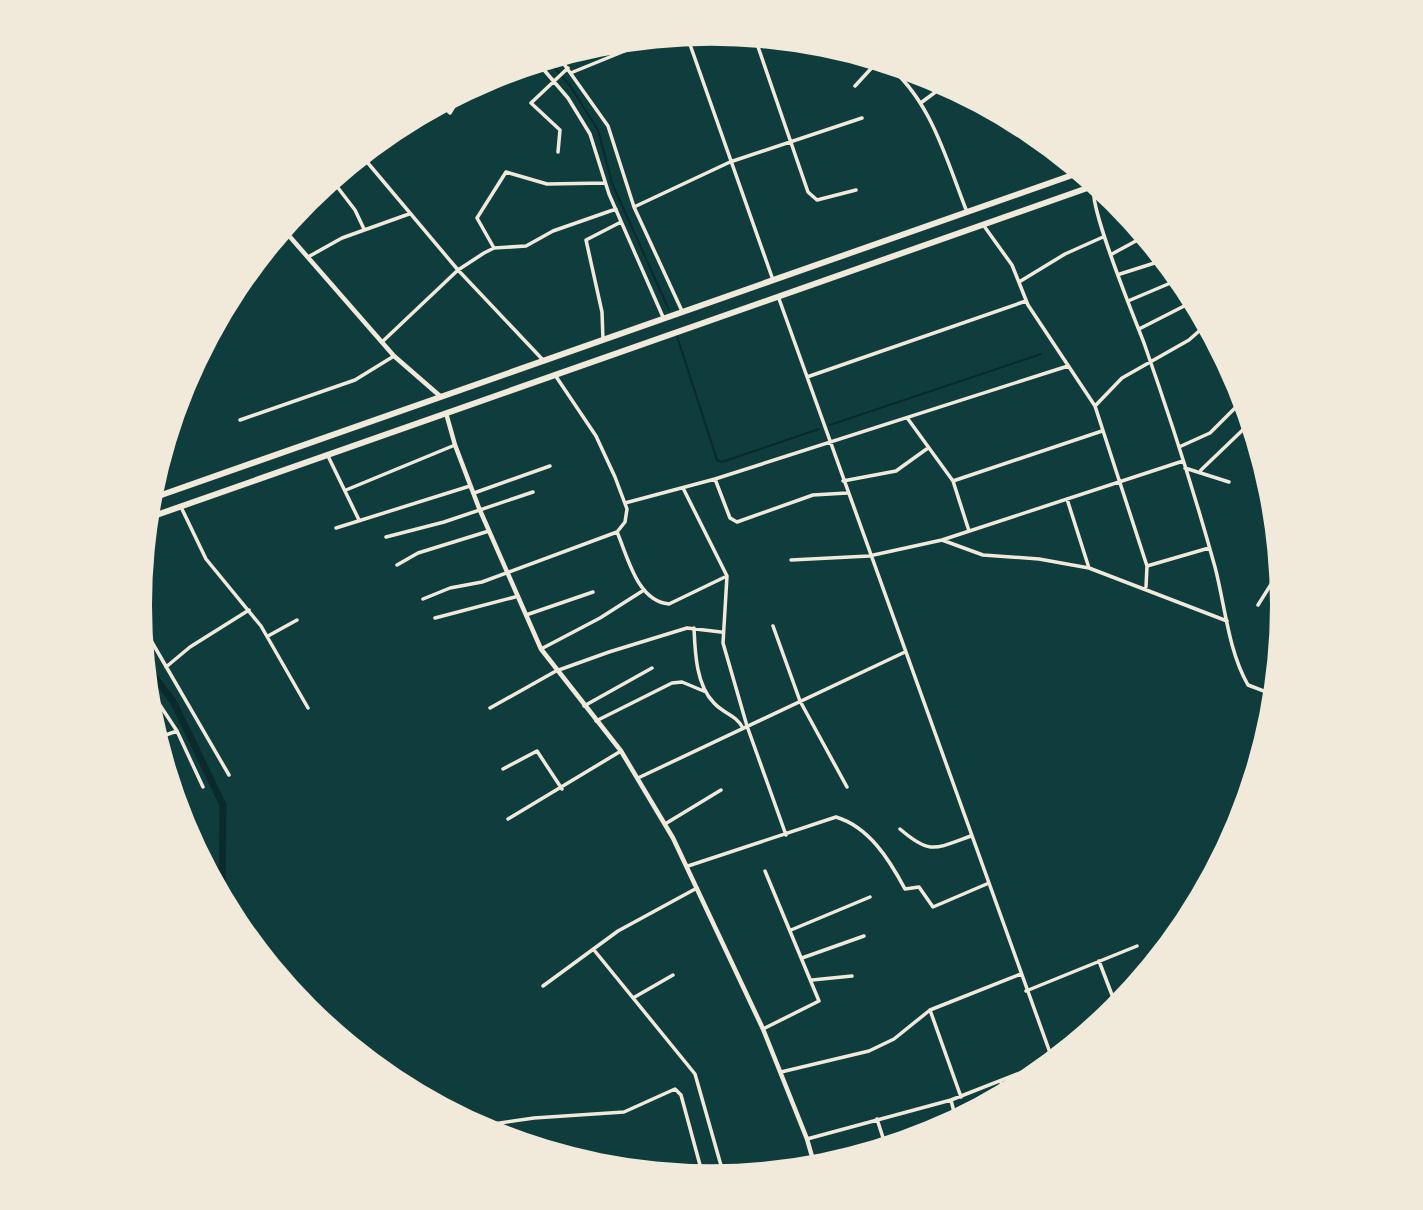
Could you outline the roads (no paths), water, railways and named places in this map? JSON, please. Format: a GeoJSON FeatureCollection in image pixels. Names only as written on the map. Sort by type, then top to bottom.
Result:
{"type":"FeatureCollection","features":[{"type":"Feature","properties":{"kind":"highway"},"geometry":{"type":"LineString","coordinates":[[163,495],[1070,176]]}},
{"type":"Feature","properties":{"kind":"highway"},"geometry":{"type":"LineString","coordinates":[[160,514],[1084,188]]}},
{"type":"Feature","properties":{"kind":"highway"},"geometry":{"type":"LineString","coordinates":[[772,280],[778,296]]}},
{"type":"Feature","properties":{"kind":"highway"},"geometry":{"type":"LineString","coordinates":[[686,311],[695,327]]}},
{"type":"Feature","properties":{"kind":"highway"},"geometry":{"type":"LineString","coordinates":[[648,324],[654,341]]}},
{"type":"Feature","properties":{"kind":"highway"},"geometry":{"type":"LineString","coordinates":[[603,340],[608,356]]}},
{"type":"Feature","properties":{"kind":"highway"},"geometry":{"type":"LineString","coordinates":[[441,397],[446,413]]}},
{"type":"Feature","properties":{"kind":"highway"},"geometry":{"type":"LineString","coordinates":[[237,470],[242,487]]}},
{"type":"Feature","properties":{"kind":"street"},"geometry":{"type":"LineString","coordinates":[[691,47],[772,280]]}},
{"type":"Feature","properties":{"kind":"street"},"geometry":{"type":"LineString","coordinates":[[758,48],[789,140],[813,198],[856,190]]}},
{"type":"Feature","properties":{"kind":"street"},"geometry":{"type":"LineString","coordinates":[[573,72],[614,54]]}},
{"type":"Feature","properties":{"kind":"street"},"geometry":{"type":"LineString","coordinates":[[566,65],[608,126],[634,207],[686,311]]}},
{"type":"Feature","properties":{"kind":"street"},"geometry":{"type":"LineString","coordinates":[[558,152],[560,130],[531,103],[569,68]]}},
{"type":"Feature","properties":{"kind":"street"},"geometry":{"type":"LineString","coordinates":[[855,86],[871,69]]}},
{"type":"Feature","properties":{"kind":"street"},"geometry":{"type":"LineString","coordinates":[[546,71],[555,79],[590,134],[605,183],[664,319]]}},
{"type":"Feature","properties":{"kind":"street"},"geometry":{"type":"LineString","coordinates":[[904,80],[922,102],[967,212]]}},
{"type":"Feature","properties":{"kind":"street"},"geometry":{"type":"LineString","coordinates":[[922,102],[935,92]]}},
{"type":"Feature","properties":{"kind":"street"},"geometry":{"type":"LineString","coordinates":[[634,207],[730,162],[789,140],[862,118]]}},
{"type":"Feature","properties":{"kind":"street"},"geometry":{"type":"LineString","coordinates":[[368,163],[458,270],[544,361]]}},
{"type":"Feature","properties":{"kind":"street"},"geometry":{"type":"LineString","coordinates":[[494,248],[477,218],[506,172],[547,184],[605,183]]}},
{"type":"Feature","properties":{"kind":"street"},"geometry":{"type":"LineString","coordinates":[[338,188],[355,210],[364,229]]}},
{"type":"Feature","properties":{"kind":"street"},"geometry":{"type":"LineString","coordinates":[[1091,195],[1179,447],[1209,548],[1238,665],[1248,685],[1264,691]]}},
{"type":"Feature","properties":{"kind":"street"},"geometry":{"type":"LineString","coordinates":[[382,341],[458,270],[494,248],[526,246],[553,231],[616,209]]}},
{"type":"Feature","properties":{"kind":"street"},"geometry":{"type":"LineString","coordinates":[[308,257],[364,229],[409,214]]}},
{"type":"Feature","properties":{"kind":"street"},"geometry":{"type":"LineString","coordinates":[[603,340],[602,312],[586,242],[593,234],[621,222]]}},
{"type":"Feature","properties":{"kind":"street"},"geometry":{"type":"LineString","coordinates":[[983,224],[1012,265],[1027,301],[1095,406],[1147,566],[1146,587]]}},
{"type":"Feature","properties":{"kind":"street"},"geometry":{"type":"LineString","coordinates":[[290,237],[394,356],[441,397]]}},
{"type":"Feature","properties":{"kind":"street"},"geometry":{"type":"LineString","coordinates":[[1019,282],[1065,254],[1104,237]]}},
{"type":"Feature","properties":{"kind":"street"},"geometry":{"type":"LineString","coordinates":[[1112,254],[1136,241]]}},
{"type":"Feature","properties":{"kind":"street"},"geometry":{"type":"LineString","coordinates":[[1119,274],[1154,263]]}},
{"type":"Feature","properties":{"kind":"street"},"geometry":{"type":"LineString","coordinates":[[1128,301],[1169,284]]}},
{"type":"Feature","properties":{"kind":"street"},"geometry":{"type":"LineString","coordinates":[[778,296],[869,556],[971,836],[976,841],[1049,1051]]}},
{"type":"Feature","properties":{"kind":"street"},"geometry":{"type":"LineString","coordinates":[[807,377],[1027,301]]}},
{"type":"Feature","properties":{"kind":"street"},"geometry":{"type":"LineString","coordinates":[[1139,329],[1184,306]]}},
{"type":"Feature","properties":{"kind":"street"},"geometry":{"type":"LineString","coordinates":[[1095,406],[1122,378],[1189,340],[1199,331]]}},
{"type":"Feature","properties":{"kind":"street"},"geometry":{"type":"LineString","coordinates":[[240,420],[365,376],[394,356]]}},
{"type":"Feature","properties":{"kind":"street"},"geometry":{"type":"LineString","coordinates":[[625,503],[715,480],[1068,366]]}},
{"type":"Feature","properties":{"kind":"street"},"geometry":{"type":"LineString","coordinates":[[423,599],[438,592],[506,574],[617,532],[627,517],[625,503],[601,445],[555,375]]}},
{"type":"Feature","properties":{"kind":"street"},"geometry":{"type":"LineString","coordinates":[[1179,447],[1210,433],[1234,407]]}},
{"type":"Feature","properties":{"kind":"street"},"geometry":{"type":"LineString","coordinates":[[446,413],[454,445],[524,616],[556,671],[621,751],[688,866],[763,1029],[811,1156]]}},
{"type":"Feature","properties":{"kind":"street"},"geometry":{"type":"LineString","coordinates":[[908,419],[953,481],[969,531]]}},
{"type":"Feature","properties":{"kind":"street"},"geometry":{"type":"LineString","coordinates":[[1201,471],[1243,430]]}},
{"type":"Feature","properties":{"kind":"street"},"geometry":{"type":"LineString","coordinates":[[953,481],[1102,431]]}},
{"type":"Feature","properties":{"kind":"street"},"geometry":{"type":"LineString","coordinates":[[346,490],[454,445]]}},
{"type":"Feature","properties":{"kind":"street"},"geometry":{"type":"LineString","coordinates":[[843,481],[896,471],[928,448]]}},
{"type":"Feature","properties":{"kind":"street"},"geometry":{"type":"LineString","coordinates":[[328,456],[359,520]]}},
{"type":"Feature","properties":{"kind":"street"},"geometry":{"type":"LineString","coordinates":[[791,560],[869,556],[942,540],[1183,461]]}},
{"type":"Feature","properties":{"kind":"street"},"geometry":{"type":"LineString","coordinates":[[474,493],[550,467]]}},
{"type":"Feature","properties":{"kind":"street"},"geometry":{"type":"LineString","coordinates":[[1185,468],[1229,482]]}},
{"type":"Feature","properties":{"kind":"street"},"geometry":{"type":"LineString","coordinates":[[715,480],[730,518],[737,522],[813,495],[847,493]]}},
{"type":"Feature","properties":{"kind":"street"},"geometry":{"type":"LineString","coordinates":[[336,528],[472,485]]}},
{"type":"Feature","properties":{"kind":"street"},"geometry":{"type":"LineString","coordinates":[[683,488],[726,576],[728,591],[721,632],[745,727],[786,835]]}},
{"type":"Feature","properties":{"kind":"street"},"geometry":{"type":"LineString","coordinates":[[386,537],[444,522],[533,492]]}},
{"type":"Feature","properties":{"kind":"street"},"geometry":{"type":"LineString","coordinates":[[1067,499],[1089,568]]}},
{"type":"Feature","properties":{"kind":"street"},"geometry":{"type":"LineString","coordinates":[[181,507],[206,559],[268,636],[308,708]]}},
{"type":"Feature","properties":{"kind":"street"},"geometry":{"type":"LineString","coordinates":[[397,565],[418,553],[489,531]]}},
{"type":"Feature","properties":{"kind":"street"},"geometry":{"type":"LineString","coordinates":[[617,532],[644,590],[662,603],[669,604],[726,576]]}},
{"type":"Feature","properties":{"kind":"street"},"geometry":{"type":"LineString","coordinates":[[942,540],[983,555],[1039,559],[1089,568],[1146,587],[1227,621]]}},
{"type":"Feature","properties":{"kind":"street"},"geometry":{"type":"LineString","coordinates":[[1147,566],[1209,548]]}},
{"type":"Feature","properties":{"kind":"street"},"geometry":{"type":"LineString","coordinates":[[1258,606],[1270,586]]}},
{"type":"Feature","properties":{"kind":"street"},"geometry":{"type":"LineString","coordinates":[[541,649],[611,612],[644,590]]}},
{"type":"Feature","properties":{"kind":"street"},"geometry":{"type":"LineString","coordinates":[[524,616],[593,592]]}},
{"type":"Feature","properties":{"kind":"street"},"geometry":{"type":"LineString","coordinates":[[435,618],[515,597]]}},
{"type":"Feature","properties":{"kind":"street"},"geometry":{"type":"LineString","coordinates":[[166,667],[190,647],[249,610]]}},
{"type":"Feature","properties":{"kind":"street"},"geometry":{"type":"LineString","coordinates":[[268,636],[297,620]]}},
{"type":"Feature","properties":{"kind":"street"},"geometry":{"type":"LineString","coordinates":[[773,626],[800,701],[846,787]]}},
{"type":"Feature","properties":{"kind":"street"},"geometry":{"type":"LineString","coordinates":[[489,708],[556,671],[677,630],[694,628],[721,632]]}},
{"type":"Feature","properties":{"kind":"street"},"geometry":{"type":"LineString","coordinates":[[694,628],[698,667],[706,692],[716,706],[736,717],[745,727]]}},
{"type":"Feature","properties":{"kind":"street"},"geometry":{"type":"LineString","coordinates":[[153,645],[229,775]]}},
{"type":"Feature","properties":{"kind":"street"},"geometry":{"type":"LineString","coordinates":[[638,778],[905,652]]}},
{"type":"Feature","properties":{"kind":"street"},"geometry":{"type":"LineString","coordinates":[[584,706],[652,668]]}},
{"type":"Feature","properties":{"kind":"street"},"geometry":{"type":"LineString","coordinates":[[596,721],[672,683],[682,682],[706,692]]}},
{"type":"Feature","properties":{"kind":"street"},"geometry":{"type":"LineString","coordinates":[[162,708],[177,731],[203,787]]}},
{"type":"Feature","properties":{"kind":"street"},"geometry":{"type":"LineString","coordinates":[[168,734],[177,731]]}},
{"type":"Feature","properties":{"kind":"street"},"geometry":{"type":"LineString","coordinates":[[503,769],[537,751],[562,789]]}},
{"type":"Feature","properties":{"kind":"street"},"geometry":{"type":"LineString","coordinates":[[508,819],[562,789],[621,751]]}},
{"type":"Feature","properties":{"kind":"street"},"geometry":{"type":"LineString","coordinates":[[665,824],[721,790]]}},
{"type":"Feature","properties":{"kind":"street"},"geometry":{"type":"LineString","coordinates":[[688,866],[836,817],[857,825],[885,857],[905,889],[919,887],[933,907],[989,883]]}},
{"type":"Feature","properties":{"kind":"street"},"geometry":{"type":"LineString","coordinates":[[900,829],[917,844],[932,849],[971,836]]}},
{"type":"Feature","properties":{"kind":"street"},"geometry":{"type":"LineString","coordinates":[[763,1029],[817,1004],[819,996],[765,871]]}},
{"type":"Feature","properties":{"kind":"street"},"geometry":{"type":"LineString","coordinates":[[543,986],[631,923],[697,888]]}},
{"type":"Feature","properties":{"kind":"street"},"geometry":{"type":"LineString","coordinates":[[791,930],[870,897]]}},
{"type":"Feature","properties":{"kind":"street"},"geometry":{"type":"LineString","coordinates":[[802,958],[864,936]]}},
{"type":"Feature","properties":{"kind":"street"},"geometry":{"type":"LineString","coordinates":[[1027,991],[1137,946]]}},
{"type":"Feature","properties":{"kind":"street"},"geometry":{"type":"LineString","coordinates":[[594,950],[695,1073],[721,1164]]}},
{"type":"Feature","properties":{"kind":"street"},"geometry":{"type":"LineString","coordinates":[[1099,961],[1112,995]]}},
{"type":"Feature","properties":{"kind":"street"},"geometry":{"type":"LineString","coordinates":[[781,1072],[869,1051],[894,1039],[930,1010],[1021,974]]}},
{"type":"Feature","properties":{"kind":"street"},"geometry":{"type":"LineString","coordinates":[[633,998],[673,975]]}},
{"type":"Feature","properties":{"kind":"street"},"geometry":{"type":"LineString","coordinates":[[812,980],[852,976]]}},
{"type":"Feature","properties":{"kind":"street"},"geometry":{"type":"LineString","coordinates":[[930,1010],[961,1097]]}},
{"type":"Feature","properties":{"kind":"street"},"geometry":{"type":"LineString","coordinates":[[807,1139],[961,1097],[1011,1077]]}},
{"type":"Feature","properties":{"kind":"street"},"geometry":{"type":"LineString","coordinates":[[500,1123],[624,1112],[675,1089],[681,1095],[700,1164]]}},
{"type":"Feature","properties":{"kind":"street"},"geometry":{"type":"LineString","coordinates":[[951,1100],[953,1110]]}},
{"type":"Feature","properties":{"kind":"street"},"geometry":{"type":"LineString","coordinates":[[877,1119],[883,1137]]}},
{"type":"Feature","properties":{"kind":"waterway"},"geometry":{"type":"LineString","coordinates":[[555,68],[571,87],[598,130],[612,183],[669,310]]}},
{"type":"Feature","properties":{"kind":"waterway"},"geometry":{"type":"LineString","coordinates":[[677,336],[717,460],[722,462],[819,429]]}},
{"type":"Feature","properties":{"kind":"waterway"},"geometry":{"type":"LineString","coordinates":[[830,425],[1041,354]]}},
{"type":"Feature","properties":{"kind":"waterway"},"geometry":{"type":"LineString","coordinates":[[157,681],[173,701],[223,805],[222,876]]}}]}
